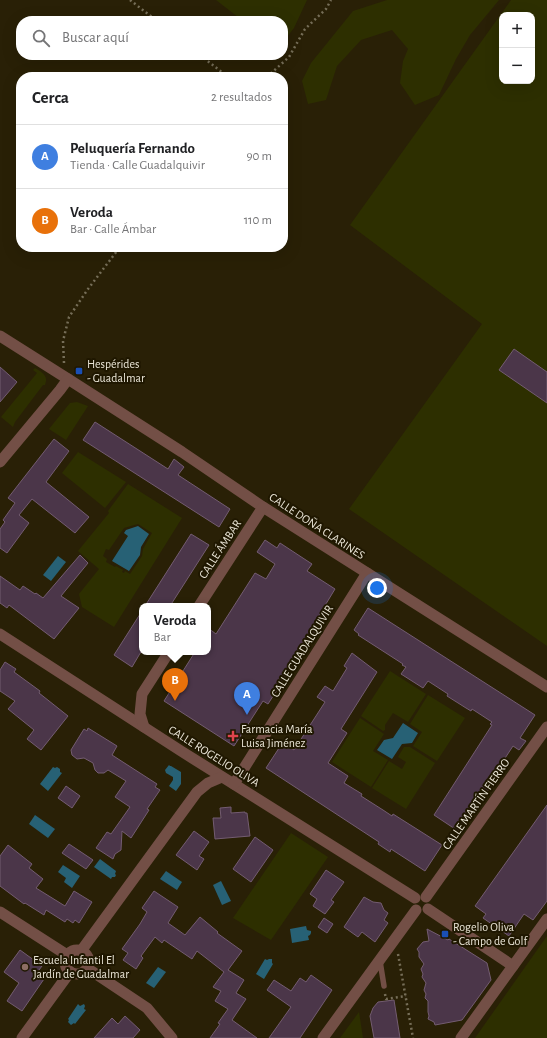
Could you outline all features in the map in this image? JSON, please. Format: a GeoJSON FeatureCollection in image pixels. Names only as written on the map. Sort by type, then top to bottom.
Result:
{"type":"FeatureCollection","features":[{"type":"Feature","properties":{"kind":"street","name":"CALLE DOÑA CLARINES"},"geometry":{"type":"LineString","coordinates":[[0,336],[182,452],[263,507],[547,687]]}},
{"type":"Feature","properties":{"kind":"street"},"geometry":{"type":"LineString","coordinates":[[0,462],[60,390],[72,381]]}},
{"type":"Feature","properties":{"kind":"street","name":"CALLE ÁMBAR"},"geometry":{"type":"LineString","coordinates":[[201,603],[263,507]]}},
{"type":"Feature","properties":{"kind":"street","name":"CALLE GUADALQUIVIR"},"geometry":{"type":"LineString","coordinates":[[234,784],[367,573]]}},
{"type":"Feature","properties":{"kind":"street","name":"CALLE ROGELIO OLIVA"},"geometry":{"type":"LineString","coordinates":[[0,634],[222,777],[421,897]]}},
{"type":"Feature","properties":{"kind":"street"},"geometry":{"type":"LineString","coordinates":[[144,727],[140,714],[142,694],[167,655]]}},
{"type":"Feature","properties":{"kind":"street","name":"CALLE MARTÍN FIERRO"},"geometry":{"type":"LineString","coordinates":[[421,897],[547,727]]}},
{"type":"Feature","properties":{"kind":"street"},"geometry":{"type":"LineString","coordinates":[[81,951],[197,792],[208,783],[222,777]]}},
{"type":"Feature","properties":{"kind":"street"},"geometry":{"type":"LineString","coordinates":[[323,1038],[416,910],[414,906],[421,897],[428,898],[430,903],[426,910],[421,912],[416,910]]}},
{"type":"Feature","properties":{"kind":"street"},"geometry":{"type":"LineString","coordinates":[[428,908],[513,966]]}},
{"type":"Feature","properties":{"kind":"street"},"geometry":{"type":"LineString","coordinates":[[0,912],[67,955]]}},
{"type":"Feature","properties":{"kind":"street"},"geometry":{"type":"LineString","coordinates":[[461,1038],[547,919]]}},
{"type":"Feature","properties":{"kind":"street"},"geometry":{"type":"LineString","coordinates":[[74,950],[81,951],[85,953],[88,960],[87,968],[82,973],[74,974],[65,966],[65,958],[74,950]]}},
{"type":"Feature","properties":{"kind":"street"},"geometry":{"type":"LineString","coordinates":[[87,968],[147,1008],[172,1038]]}},
{"type":"Feature","properties":{"kind":"street"},"geometry":{"type":"LineString","coordinates":[[22,1038],[70,972]]}},
{"type":"Feature","properties":{"kind":"lane"},"geometry":{"type":"LineString","coordinates":[[380,961],[384,986]]}},
{"type":"Feature","properties":{"kind":"path"},"geometry":{"type":"LineString","coordinates":[[130,0],[151,16]]}},
{"type":"Feature","properties":{"kind":"path"},"geometry":{"type":"LineString","coordinates":[[288,58],[305,29],[326,9],[331,0]]}},
{"type":"Feature","properties":{"kind":"path"},"geometry":{"type":"LineString","coordinates":[[206,60],[222,72]]}},
{"type":"Feature","properties":{"kind":"path"},"geometry":{"type":"LineString","coordinates":[[272,72],[286,60]]}},
{"type":"Feature","properties":{"kind":"path"},"geometry":{"type":"LineString","coordinates":[[72,381],[70,370],[65,365],[63,341],[69,317],[116,252]]}},
{"type":"Feature","properties":{"kind":"path"},"geometry":{"type":"LineString","coordinates":[[398,951],[413,1038]]}},
{"type":"Feature","properties":{"kind":"path"},"geometry":{"type":"LineString","coordinates":[[384,986],[386,1000],[406,996]]}},
{"type":"Feature","properties":{"kind":"shaded area"},"geometry":{"type":"Polygon","coordinates":[[[216,0],[307,0],[294,28],[288,36],[288,16],[237,16],[216,0]]]}},
{"type":"Feature","properties":{"kind":"shaded area"},"geometry":{"type":"Polygon","coordinates":[[[387,0],[499,0],[470,35],[456,59],[439,95],[415,105],[400,83],[403,61],[408,49],[392,30],[361,40],[337,66],[326,100],[308,104],[302,81],[311,63],[353,11],[387,0]]]}},
{"type":"Feature","properties":{"kind":"shaded area"},"geometry":{"type":"Polygon","coordinates":[[[511,0],[547,0],[547,646],[349,509],[482,324],[350,225],[499,17],[499,84],[535,84],[535,12],[502,12],[511,0]]]}},
{"type":"Feature","properties":{"kind":"shaded area"},"geometry":{"type":"Polygon","coordinates":[[[35,368],[45,377],[45,385],[43,385],[15,422],[13,427],[1,417],[37,373],[33,370],[35,368]]]}},
{"type":"Feature","properties":{"kind":"shaded area"},"geometry":{"type":"Polygon","coordinates":[[[77,402],[88,406],[66,440],[49,429],[70,403],[77,402]]]}},
{"type":"Feature","properties":{"kind":"shaded area"},"geometry":{"type":"Polygon","coordinates":[[[78,452],[126,482],[105,508],[62,473],[78,452]]]}},
{"type":"Feature","properties":{"kind":"shaded area"},"geometry":{"type":"Polygon","coordinates":[[[128,484],[182,518],[114,627],[82,607],[79,594],[99,569],[78,551],[109,513],[108,511],[128,484]],[[138,524],[124,528],[109,550],[106,549],[103,556],[107,559],[106,562],[123,570],[122,572],[124,573],[125,571],[130,574],[142,556],[143,549],[152,533],[138,524]]]}},
{"type":"Feature","properties":{"kind":"shaded area"},"geometry":{"type":"Polygon","coordinates":[[[390,671],[426,694],[408,722],[393,713],[385,725],[385,730],[383,731],[361,716],[390,671]]]}},
{"type":"Feature","properties":{"kind":"shaded area"},"geometry":{"type":"Polygon","coordinates":[[[428,695],[465,718],[437,761],[413,746],[422,732],[410,724],[428,695]]]}},
{"type":"Feature","properties":{"kind":"shaded area"},"geometry":{"type":"Polygon","coordinates":[[[360,718],[384,734],[373,751],[388,760],[371,787],[332,762],[360,718]]]}},
{"type":"Feature","properties":{"kind":"shaded area"},"geometry":{"type":"Polygon","coordinates":[[[404,747],[410,747],[435,763],[406,809],[372,788],[389,761],[402,769],[406,762],[398,757],[404,747]]]}},
{"type":"Feature","properties":{"kind":"shaded area"},"geometry":{"type":"Polygon","coordinates":[[[291,833],[328,857],[271,940],[233,918],[291,833]]]}},
{"type":"Feature","properties":{"kind":"shaded area"},"geometry":{"type":"Polygon","coordinates":[[[547,936],[547,1038],[475,1038],[547,936]]]}},
{"type":"Feature","properties":{"kind":"shaded area"},"geometry":{"type":"Polygon","coordinates":[[[359,1012],[363,1038],[340,1038],[359,1012]]]}},
{"type":"Feature","properties":{"kind":"water"},"geometry":{"type":"Polygon","coordinates":[[[138,526],[149,534],[141,547],[140,555],[129,571],[112,561],[128,536],[124,533],[126,530],[138,526]]]}},
{"type":"Feature","properties":{"kind":"water"},"geometry":{"type":"Polygon","coordinates":[[[58,556],[66,562],[51,581],[43,575],[58,556]]]}},
{"type":"Feature","properties":{"kind":"water"},"geometry":{"type":"Polygon","coordinates":[[[403,723],[418,733],[412,743],[402,744],[392,759],[377,750],[384,740],[393,738],[403,723]]]}},
{"type":"Feature","properties":{"kind":"water"},"geometry":{"type":"Polygon","coordinates":[[[169,765],[181,772],[181,784],[176,791],[169,786],[173,780],[173,777],[166,773],[165,770],[169,765]]]}},
{"type":"Feature","properties":{"kind":"water"},"geometry":{"type":"Polygon","coordinates":[[[53,767],[60,769],[60,772],[62,773],[48,791],[40,784],[53,767]]]}},
{"type":"Feature","properties":{"kind":"water"},"geometry":{"type":"Polygon","coordinates":[[[35,815],[55,829],[48,838],[29,824],[35,815]]]}},
{"type":"Feature","properties":{"kind":"water"},"geometry":{"type":"Polygon","coordinates":[[[100,859],[116,871],[115,877],[112,877],[111,879],[94,867],[100,859]]]}},
{"type":"Feature","properties":{"kind":"water"},"geometry":{"type":"Polygon","coordinates":[[[63,865],[80,876],[72,888],[64,882],[66,878],[58,872],[63,865]]]}},
{"type":"Feature","properties":{"kind":"water"},"geometry":{"type":"Polygon","coordinates":[[[166,871],[182,882],[177,890],[160,879],[166,871]]]}},
{"type":"Feature","properties":{"kind":"water"},"geometry":{"type":"Polygon","coordinates":[[[221,881],[231,901],[222,905],[213,885],[221,881]]]}},
{"type":"Feature","properties":{"kind":"water"},"geometry":{"type":"Polygon","coordinates":[[[306,926],[307,930],[311,931],[310,935],[308,936],[309,940],[292,943],[290,929],[306,926]]]}},
{"type":"Feature","properties":{"kind":"water"},"geometry":{"type":"Polygon","coordinates":[[[265,959],[272,959],[273,964],[264,979],[256,974],[265,959]]]}},
{"type":"Feature","properties":{"kind":"water"},"geometry":{"type":"Polygon","coordinates":[[[158,967],[166,972],[154,988],[146,983],[158,967]]]}},
{"type":"Feature","properties":{"kind":"water"},"geometry":{"type":"Polygon","coordinates":[[[78,1004],[80,1006],[84,1004],[84,1009],[86,1010],[75,1024],[74,1023],[71,1025],[68,1022],[68,1019],[78,1004]]]}},
{"type":"Feature","properties":{"kind":"building"},"geometry":{"type":"Polygon","coordinates":[[[514,349],[547,372],[547,403],[499,370],[514,349]]]}},
{"type":"Feature","properties":{"kind":"building"},"geometry":{"type":"Polygon","coordinates":[[[0,367],[17,382],[0,402],[0,367]]]}},
{"type":"Feature","properties":{"kind":"building"},"geometry":{"type":"Polygon","coordinates":[[[95,422],[168,469],[174,459],[184,467],[178,475],[230,509],[219,527],[83,440],[95,422]]]}},
{"type":"Feature","properties":{"kind":"building"},"geometry":{"type":"Polygon","coordinates":[[[54,439],[69,451],[46,482],[89,517],[75,533],[32,499],[19,515],[29,523],[7,553],[0,548],[0,529],[5,522],[3,520],[15,503],[8,498],[54,439]]]}},
{"type":"Feature","properties":{"kind":"building"},"geometry":{"type":"Polygon","coordinates":[[[191,534],[209,545],[172,603],[147,603],[191,534]]]}},
{"type":"Feature","properties":{"kind":"building"},"geometry":{"type":"Polygon","coordinates":[[[265,540],[277,548],[280,543],[312,564],[307,571],[335,589],[315,622],[320,625],[268,704],[263,701],[234,746],[164,701],[193,655],[211,655],[211,630],[216,634],[255,573],[266,579],[275,564],[257,552],[265,540]]]}},
{"type":"Feature","properties":{"kind":"building"},"geometry":{"type":"Polygon","coordinates":[[[80,555],[88,563],[61,596],[79,608],[54,639],[9,605],[7,608],[0,603],[0,576],[20,590],[23,586],[43,598],[80,555]]]}},
{"type":"Feature","properties":{"kind":"building"},"geometry":{"type":"Polygon","coordinates":[[[368,608],[535,715],[520,738],[526,741],[519,750],[513,746],[496,772],[499,774],[480,803],[478,802],[471,814],[469,813],[458,831],[434,815],[492,725],[490,724],[492,722],[472,709],[471,711],[447,696],[448,694],[428,681],[423,688],[401,674],[406,667],[402,665],[403,664],[358,635],[359,634],[354,630],[368,608]]]}},
{"type":"Feature","properties":{"kind":"building"},"geometry":{"type":"Polygon","coordinates":[[[139,616],[139,655],[132,667],[114,655],[139,616]]]}},
{"type":"Feature","properties":{"kind":"building"},"geometry":{"type":"Polygon","coordinates":[[[352,653],[377,672],[341,729],[347,733],[328,763],[348,776],[344,783],[362,794],[361,796],[442,845],[425,871],[391,849],[390,852],[378,844],[379,842],[266,768],[283,742],[294,750],[325,702],[317,697],[325,686],[333,691],[347,668],[344,666],[352,653]]]}},
{"type":"Feature","properties":{"kind":"building"},"geometry":{"type":"Polygon","coordinates":[[[5,662],[16,669],[14,672],[40,691],[39,693],[68,716],[41,750],[27,739],[34,730],[8,709],[15,701],[0,691],[0,670],[5,662]]]}},
{"type":"Feature","properties":{"kind":"building"},"geometry":{"type":"Polygon","coordinates":[[[88,728],[117,746],[112,755],[157,784],[155,787],[160,790],[147,809],[149,810],[131,838],[122,831],[121,850],[115,854],[113,859],[96,848],[107,832],[111,834],[130,807],[115,797],[126,781],[108,770],[104,773],[98,773],[95,770],[93,763],[84,758],[77,759],[72,755],[71,750],[84,729],[87,731],[88,728]]]}},
{"type":"Feature","properties":{"kind":"building"},"geometry":{"type":"Polygon","coordinates":[[[66,786],[80,796],[72,808],[58,798],[66,786]]]}},
{"type":"Feature","properties":{"kind":"building"},"geometry":{"type":"Polygon","coordinates":[[[547,805],[547,901],[533,920],[524,914],[509,936],[483,918],[486,914],[475,906],[547,805]]]}},
{"type":"Feature","properties":{"kind":"building"},"geometry":{"type":"Polygon","coordinates":[[[231,807],[231,813],[247,813],[250,836],[215,839],[213,818],[221,818],[220,808],[231,807]]]}},
{"type":"Feature","properties":{"kind":"building"},"geometry":{"type":"Polygon","coordinates":[[[194,831],[209,842],[199,856],[204,859],[197,870],[176,855],[194,831]]]}},
{"type":"Feature","properties":{"kind":"building"},"geometry":{"type":"Polygon","coordinates":[[[255,837],[273,850],[251,882],[233,869],[255,837]]]}},
{"type":"Feature","properties":{"kind":"building"},"geometry":{"type":"Polygon","coordinates":[[[69,844],[93,860],[86,869],[62,853],[69,844]]]}},
{"type":"Feature","properties":{"kind":"building"},"geometry":{"type":"Polygon","coordinates":[[[8,845],[32,864],[29,868],[43,879],[36,888],[65,906],[74,891],[92,902],[79,923],[75,920],[73,923],[67,919],[65,922],[46,910],[44,915],[25,903],[24,904],[0,886],[0,856],[8,845]]]}},
{"type":"Feature","properties":{"kind":"building"},"geometry":{"type":"Polygon","coordinates":[[[326,870],[344,882],[331,900],[334,902],[325,914],[313,906],[317,899],[310,894],[326,870]]]}},
{"type":"Feature","properties":{"kind":"building"},"geometry":{"type":"Polygon","coordinates":[[[154,891],[178,907],[168,923],[185,935],[200,917],[218,932],[217,933],[242,951],[228,970],[244,980],[236,993],[246,999],[232,1020],[257,1038],[210,1038],[228,1009],[215,1001],[221,991],[213,987],[224,972],[197,951],[192,959],[164,940],[162,943],[155,937],[141,956],[143,958],[136,969],[123,960],[128,953],[122,949],[147,912],[142,908],[154,891]]]}},
{"type":"Feature","properties":{"kind":"building"},"geometry":{"type":"Polygon","coordinates":[[[364,897],[373,902],[381,903],[384,910],[388,913],[384,920],[388,923],[375,942],[362,932],[358,937],[344,927],[364,897]]]}},
{"type":"Feature","properties":{"kind":"building"},"geometry":{"type":"Polygon","coordinates":[[[324,918],[333,924],[327,933],[318,927],[324,918]]]}},
{"type":"Feature","properties":{"kind":"building"},"geometry":{"type":"Polygon","coordinates":[[[427,929],[448,940],[449,939],[487,963],[491,980],[462,1020],[435,1025],[434,1022],[428,1019],[428,1001],[425,998],[426,994],[424,990],[426,983],[422,977],[423,974],[421,969],[424,964],[419,957],[419,952],[417,949],[423,942],[429,941],[427,929]]]}},
{"type":"Feature","properties":{"kind":"building"},"geometry":{"type":"Polygon","coordinates":[[[20,950],[42,966],[36,974],[44,979],[22,1011],[7,1001],[19,983],[4,972],[20,950]]]}},
{"type":"Feature","properties":{"kind":"building"},"geometry":{"type":"Polygon","coordinates":[[[311,975],[332,990],[300,1038],[269,1038],[291,1007],[267,990],[274,980],[291,991],[300,978],[306,982],[311,975]]]}},
{"type":"Feature","properties":{"kind":"building"},"geometry":{"type":"Polygon","coordinates":[[[394,1000],[400,1038],[374,1038],[370,1016],[373,1008],[378,1002],[394,1000]]]}},
{"type":"Feature","properties":{"kind":"building"},"geometry":{"type":"Polygon","coordinates":[[[125,1016],[140,1030],[133,1038],[94,1038],[112,1018],[118,1024],[125,1016]]]}},
{"type":"Feature","properties":{"kind":"place","name":"Hespérides - Guadalmar"},"geometry":{"type":"Point","coordinates":[79,371]}},
{"type":"Feature","properties":{"kind":"place","name":"Veroda"},"geometry":{"type":"Point","coordinates":[175,701]}},
{"type":"Feature","properties":{"kind":"place","name":"Peluquería Fernando"},"geometry":{"type":"Point","coordinates":[247,715]}},
{"type":"Feature","properties":{"kind":"place","name":"Farmacia María Luisa Jiménez"},"geometry":{"type":"Point","coordinates":[233,736]}},
{"type":"Feature","properties":{"kind":"place","name":"Rogelio Oliva - Campo de Golf"},"geometry":{"type":"Point","coordinates":[445,934]}},
{"type":"Feature","properties":{"kind":"place","name":"Escuela Infantil El Jardín de Guadalmar"},"geometry":{"type":"Point","coordinates":[25,967]}}]}
